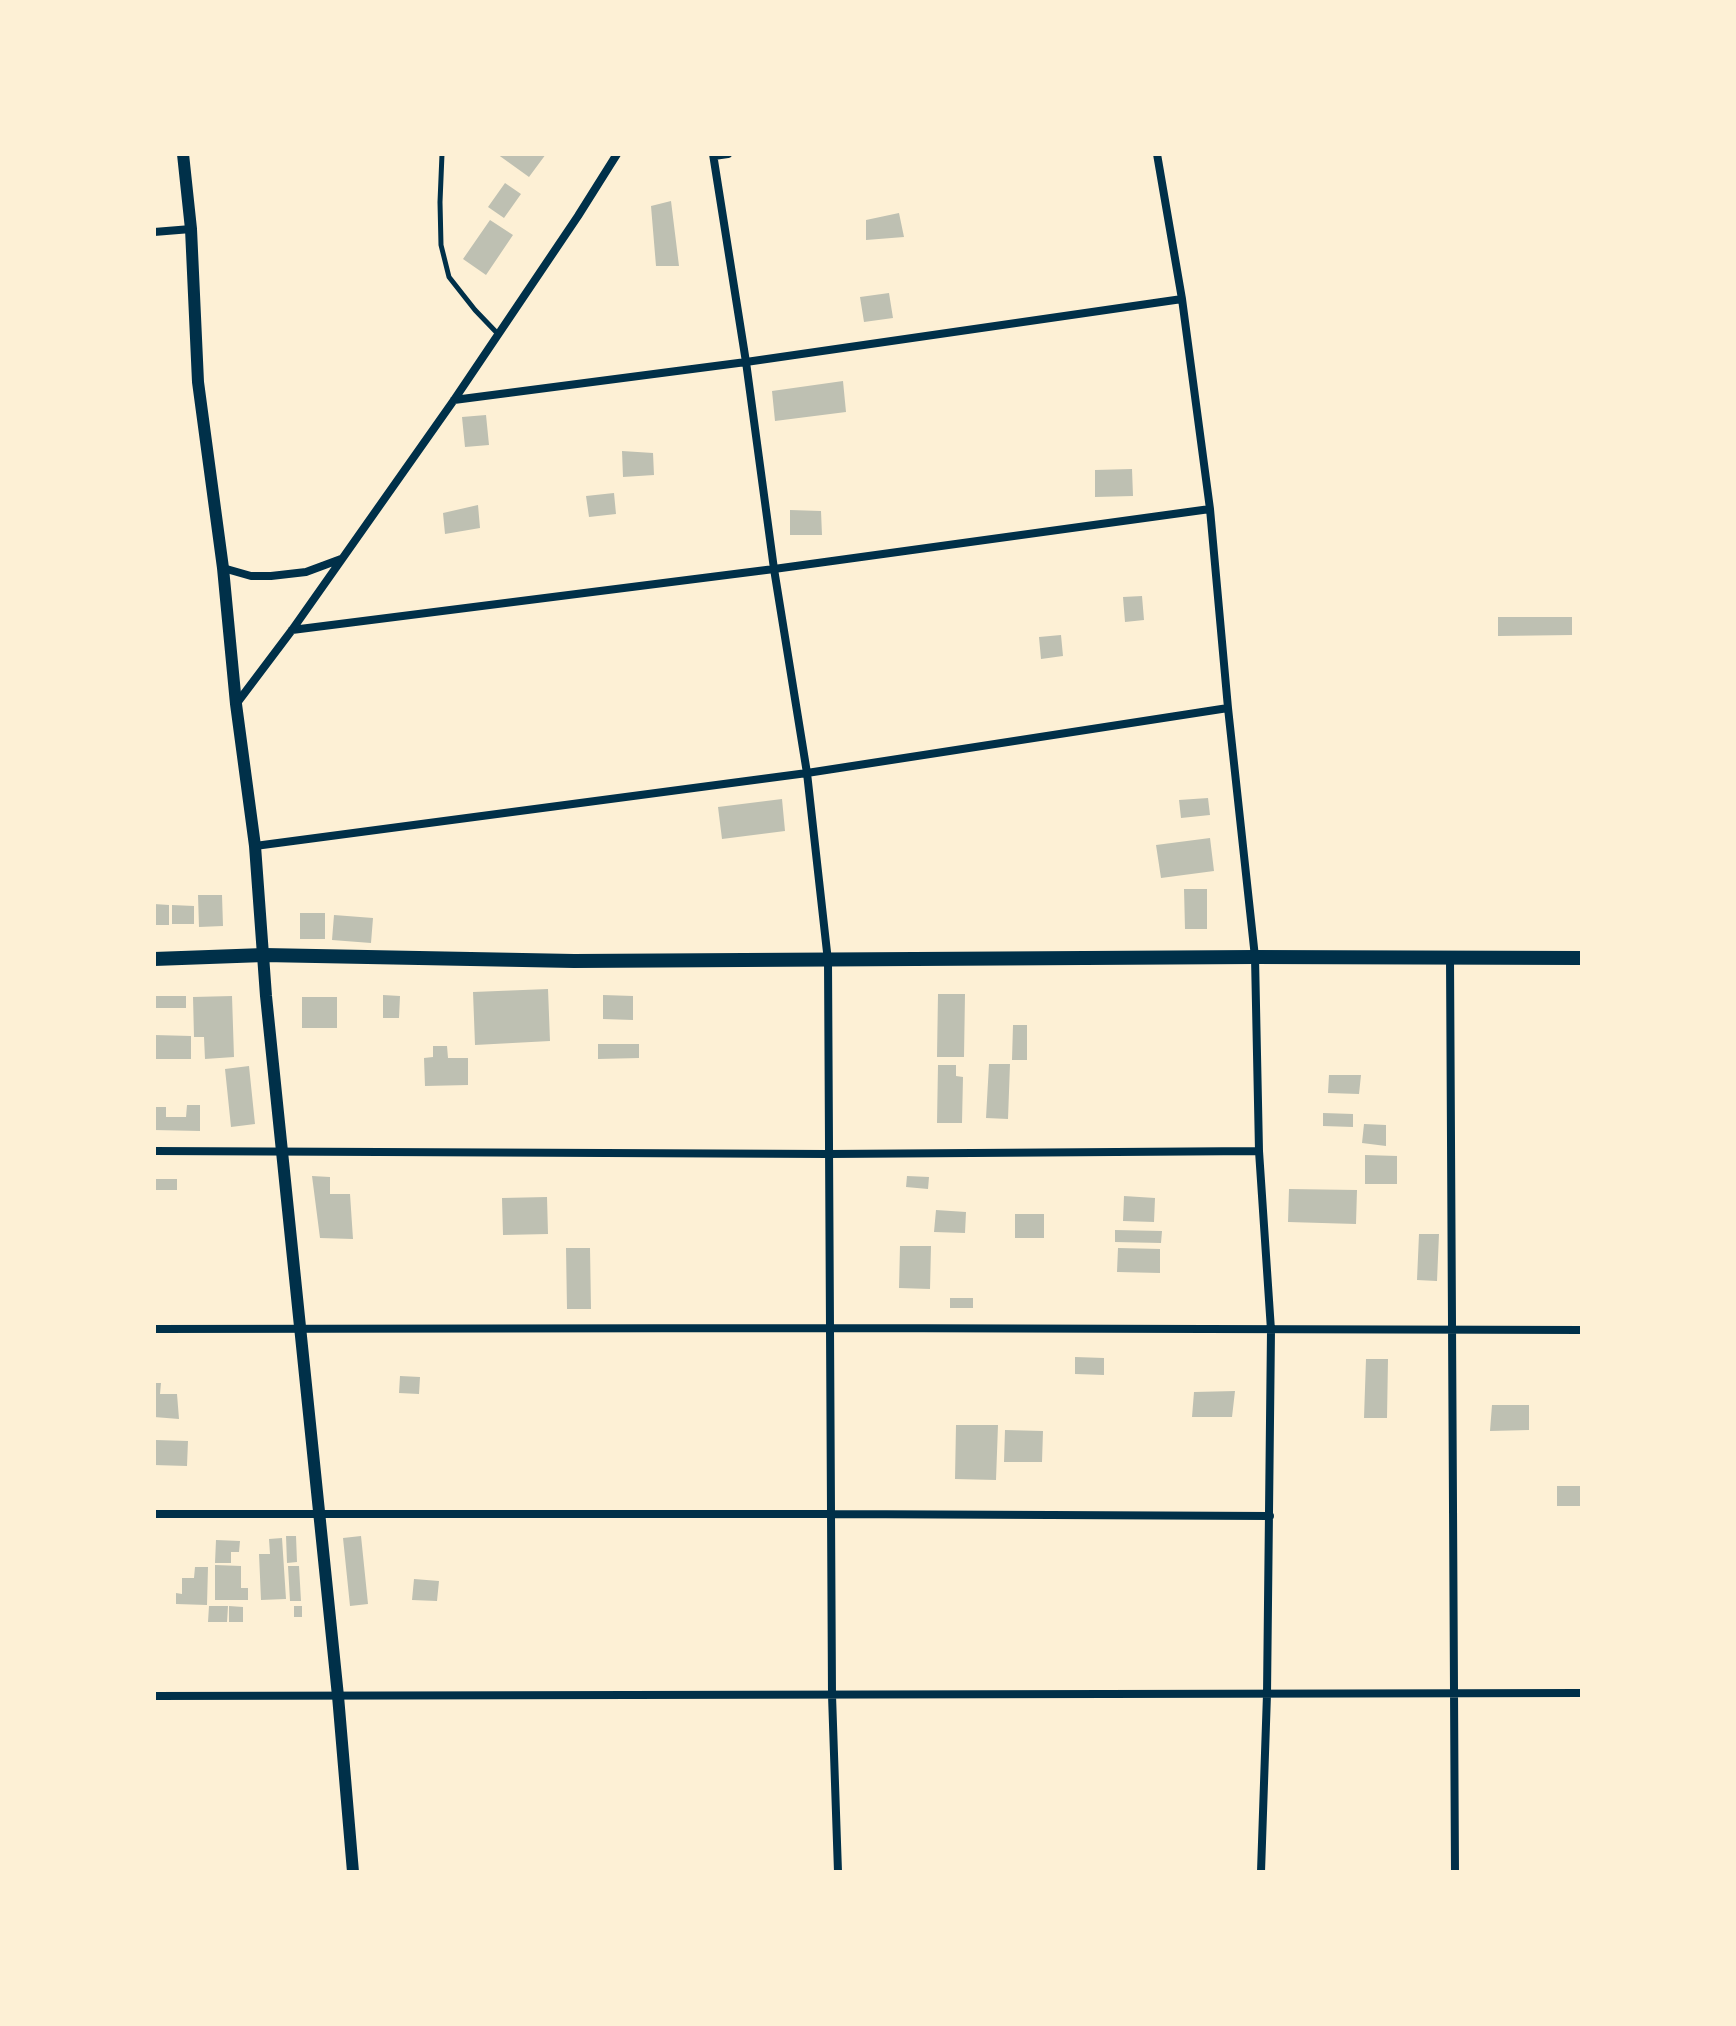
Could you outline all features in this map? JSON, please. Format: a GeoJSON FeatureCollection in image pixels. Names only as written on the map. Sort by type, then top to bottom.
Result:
{"type":"FeatureCollection","features":[{"type":"Feature","properties":{"kind":"main road"},"geometry":{"type":"LineString","coordinates":[[154,959],[264,955],[574,961],[1582,958]]}},
{"type":"Feature","properties":{"kind":"street"},"geometry":{"type":"LineString","coordinates":[[183,154],[191,229],[198,382],[255,846],[266,996],[338,1696],[353,1872]]}},
{"type":"Feature","properties":{"kind":"street"},"geometry":{"type":"LineString","coordinates":[[236,704],[454,400],[617,154]]}},
{"type":"Feature","properties":{"kind":"street"},"geometry":{"type":"LineString","coordinates":[[728,154],[714,155],[807,773],[828,961],[832,1695],[838,1872]]}},
{"type":"Feature","properties":{"kind":"street"},"geometry":{"type":"LineString","coordinates":[[1157,154],[1182,299],[1210,509],[1255,957],[1259,1151],[1271,1330],[1267,1694],[1261,1872]]}},
{"type":"Feature","properties":{"kind":"street"},"geometry":{"type":"LineString","coordinates":[[154,232],[191,229]]}},
{"type":"Feature","properties":{"kind":"street"},"geometry":{"type":"LineString","coordinates":[[454,400],[746,362],[1182,299]]}},
{"type":"Feature","properties":{"kind":"street"},"geometry":{"type":"LineString","coordinates":[[292,630],[774,569],[1210,509]]}},
{"type":"Feature","properties":{"kind":"street"},"geometry":{"type":"LineString","coordinates":[[223,568],[251,576],[271,576],[306,572],[342,559]]}},
{"type":"Feature","properties":{"kind":"street"},"geometry":{"type":"LineString","coordinates":[[255,846],[807,773],[1228,708]]}},
{"type":"Feature","properties":{"kind":"street"},"geometry":{"type":"LineString","coordinates":[[1450,958],[1455,1872]]}},
{"type":"Feature","properties":{"kind":"street"},"geometry":{"type":"LineString","coordinates":[[154,1151],[829,1154],[1259,1151]]}},
{"type":"Feature","properties":{"kind":"street"},"geometry":{"type":"LineString","coordinates":[[154,1329],[1582,1330]]}},
{"type":"Feature","properties":{"kind":"street"},"geometry":{"type":"LineString","coordinates":[[154,1514],[1270,1516]]}},
{"type":"Feature","properties":{"kind":"street"},"geometry":{"type":"LineString","coordinates":[[154,1696],[1582,1693]]}},
{"type":"Feature","properties":{"kind":"lane"},"geometry":{"type":"LineString","coordinates":[[442,154],[441,245],[449,277],[498,334]]}},
{"type":"Feature","properties":{"kind":"building"},"geometry":{"type":"Polygon","coordinates":[[[497,154],[546,154],[529,177],[497,154]]]}},
{"type":"Feature","properties":{"kind":"building"},"geometry":{"type":"Polygon","coordinates":[[[505,183],[521,194],[504,218],[488,207],[505,183]]]}},
{"type":"Feature","properties":{"kind":"building"},"geometry":{"type":"Polygon","coordinates":[[[671,201],[679,266],[656,266],[651,206],[671,201]]]}},
{"type":"Feature","properties":{"kind":"building"},"geometry":{"type":"Polygon","coordinates":[[[899,213],[904,237],[866,240],[866,220],[899,213]]]}},
{"type":"Feature","properties":{"kind":"building"},"geometry":{"type":"Polygon","coordinates":[[[490,220],[513,235],[486,275],[463,259],[490,220]]]}},
{"type":"Feature","properties":{"kind":"building"},"geometry":{"type":"Polygon","coordinates":[[[889,293],[893,318],[864,322],[860,297],[889,293]]]}},
{"type":"Feature","properties":{"kind":"building"},"geometry":{"type":"Polygon","coordinates":[[[843,381],[846,412],[775,421],[772,391],[843,381]]]}},
{"type":"Feature","properties":{"kind":"building"},"geometry":{"type":"Polygon","coordinates":[[[486,415],[489,445],[465,447],[462,417],[486,415]]]}},
{"type":"Feature","properties":{"kind":"building"},"geometry":{"type":"Polygon","coordinates":[[[622,451],[653,453],[654,475],[623,477],[622,451]]]}},
{"type":"Feature","properties":{"kind":"building"},"geometry":{"type":"Polygon","coordinates":[[[1132,469],[1133,496],[1095,497],[1095,470],[1132,469]]]}},
{"type":"Feature","properties":{"kind":"building"},"geometry":{"type":"Polygon","coordinates":[[[614,493],[616,514],[589,517],[586,496],[614,493]]]}},
{"type":"Feature","properties":{"kind":"building"},"geometry":{"type":"Polygon","coordinates":[[[478,505],[480,528],[445,534],[443,513],[478,505]]]}},
{"type":"Feature","properties":{"kind":"building"},"geometry":{"type":"Polygon","coordinates":[[[790,510],[821,511],[822,535],[790,535],[790,510]]]}},
{"type":"Feature","properties":{"kind":"building"},"geometry":{"type":"Polygon","coordinates":[[[1142,596],[1144,620],[1125,622],[1123,597],[1142,596]]]}},
{"type":"Feature","properties":{"kind":"building"},"geometry":{"type":"Polygon","coordinates":[[[1498,617],[1572,617],[1572,635],[1498,636],[1498,617]]]}},
{"type":"Feature","properties":{"kind":"building"},"geometry":{"type":"Polygon","coordinates":[[[1061,635],[1063,656],[1041,659],[1039,637],[1061,635]]]}},
{"type":"Feature","properties":{"kind":"building"},"geometry":{"type":"Polygon","coordinates":[[[1208,798],[1210,815],[1181,818],[1179,800],[1208,798]]]}},
{"type":"Feature","properties":{"kind":"building"},"geometry":{"type":"Polygon","coordinates":[[[782,799],[785,831],[722,839],[718,807],[782,799]]]}},
{"type":"Feature","properties":{"kind":"building"},"geometry":{"type":"Polygon","coordinates":[[[1210,838],[1214,871],[1161,878],[1156,845],[1210,838]]]}},
{"type":"Feature","properties":{"kind":"building"},"geometry":{"type":"Polygon","coordinates":[[[1184,889],[1207,889],[1207,929],[1185,929],[1184,889]]]}},
{"type":"Feature","properties":{"kind":"building"},"geometry":{"type":"Polygon","coordinates":[[[198,895],[222,895],[223,926],[199,927],[198,895]]]}},
{"type":"Feature","properties":{"kind":"building"},"geometry":{"type":"Polygon","coordinates":[[[154,904],[169,905],[169,925],[154,925],[154,904]]]}},
{"type":"Feature","properties":{"kind":"building"},"geometry":{"type":"Polygon","coordinates":[[[172,905],[194,906],[194,924],[172,924],[172,905]]]}},
{"type":"Feature","properties":{"kind":"building"},"geometry":{"type":"Polygon","coordinates":[[[300,913],[325,913],[325,939],[300,939],[300,913]]]}},
{"type":"Feature","properties":{"kind":"building"},"geometry":{"type":"Polygon","coordinates":[[[334,915],[373,918],[371,943],[332,940],[334,915]]]}},
{"type":"Feature","properties":{"kind":"building"},"geometry":{"type":"Polygon","coordinates":[[[548,989],[550,1041],[475,1045],[473,992],[548,989]]]}},
{"type":"Feature","properties":{"kind":"building"},"geometry":{"type":"Polygon","coordinates":[[[938,994],[965,994],[964,1057],[937,1057],[938,994]]]}},
{"type":"Feature","properties":{"kind":"building"},"geometry":{"type":"Polygon","coordinates":[[[383,995],[400,996],[399,1018],[383,1018],[383,995]]]}},
{"type":"Feature","properties":{"kind":"building"},"geometry":{"type":"Polygon","coordinates":[[[603,995],[633,996],[633,1020],[603,1019],[603,995]]]}},
{"type":"Feature","properties":{"kind":"building"},"geometry":{"type":"Polygon","coordinates":[[[155,996],[186,996],[186,1008],[155,1008],[155,996]]]}},
{"type":"Feature","properties":{"kind":"building"},"geometry":{"type":"Polygon","coordinates":[[[232,996],[234,1057],[205,1059],[204,1037],[194,1037],[193,997],[232,996]]]}},
{"type":"Feature","properties":{"kind":"building"},"geometry":{"type":"Polygon","coordinates":[[[302,997],[337,997],[337,1028],[302,1028],[302,997]]]}},
{"type":"Feature","properties":{"kind":"building"},"geometry":{"type":"Polygon","coordinates":[[[1013,1025],[1027,1025],[1027,1060],[1012,1060],[1013,1025]]]}},
{"type":"Feature","properties":{"kind":"building"},"geometry":{"type":"Polygon","coordinates":[[[154,1035],[191,1036],[191,1059],[154,1059],[154,1035]]]}},
{"type":"Feature","properties":{"kind":"building"},"geometry":{"type":"Polygon","coordinates":[[[598,1044],[639,1044],[639,1058],[598,1059],[598,1044]]]}},
{"type":"Feature","properties":{"kind":"building"},"geometry":{"type":"Polygon","coordinates":[[[433,1046],[447,1046],[448,1058],[468,1058],[468,1085],[425,1086],[424,1058],[433,1057],[433,1046]]]}},
{"type":"Feature","properties":{"kind":"building"},"geometry":{"type":"Polygon","coordinates":[[[989,1064],[1010,1064],[1008,1119],[986,1118],[989,1064]]]}},
{"type":"Feature","properties":{"kind":"building"},"geometry":{"type":"Polygon","coordinates":[[[938,1065],[956,1065],[956,1076],[963,1077],[962,1123],[937,1123],[938,1065]]]}},
{"type":"Feature","properties":{"kind":"building"},"geometry":{"type":"Polygon","coordinates":[[[249,1066],[255,1124],[231,1127],[225,1069],[249,1066]]]}},
{"type":"Feature","properties":{"kind":"building"},"geometry":{"type":"Polygon","coordinates":[[[1329,1075],[1361,1075],[1359,1094],[1328,1093],[1329,1075]]]}},
{"type":"Feature","properties":{"kind":"building"},"geometry":{"type":"Polygon","coordinates":[[[187,1105],[200,1105],[200,1131],[154,1130],[154,1107],[166,1107],[166,1117],[186,1117],[187,1105]]]}},
{"type":"Feature","properties":{"kind":"building"},"geometry":{"type":"Polygon","coordinates":[[[1323,1113],[1353,1114],[1353,1127],[1323,1126],[1323,1113]]]}},
{"type":"Feature","properties":{"kind":"building"},"geometry":{"type":"Polygon","coordinates":[[[1364,1124],[1386,1125],[1386,1146],[1362,1143],[1364,1124]]]}},
{"type":"Feature","properties":{"kind":"building"},"geometry":{"type":"Polygon","coordinates":[[[1365,1155],[1397,1156],[1397,1184],[1365,1184],[1365,1155]]]}},
{"type":"Feature","properties":{"kind":"building"},"geometry":{"type":"Polygon","coordinates":[[[312,1176],[330,1177],[330,1194],[350,1194],[353,1239],[320,1238],[312,1176]]]}},
{"type":"Feature","properties":{"kind":"building"},"geometry":{"type":"Polygon","coordinates":[[[907,1176],[929,1177],[928,1189],[906,1187],[907,1176]]]}},
{"type":"Feature","properties":{"kind":"building"},"geometry":{"type":"Polygon","coordinates":[[[155,1179],[177,1179],[177,1190],[154,1190],[155,1179]]]}},
{"type":"Feature","properties":{"kind":"building"},"geometry":{"type":"Polygon","coordinates":[[[1289,1189],[1357,1190],[1356,1224],[1288,1222],[1289,1189]]]}},
{"type":"Feature","properties":{"kind":"building"},"geometry":{"type":"Polygon","coordinates":[[[1124,1196],[1155,1198],[1154,1222],[1123,1221],[1124,1196]]]}},
{"type":"Feature","properties":{"kind":"building"},"geometry":{"type":"Polygon","coordinates":[[[547,1197],[548,1234],[503,1235],[502,1198],[547,1197]]]}},
{"type":"Feature","properties":{"kind":"building"},"geometry":{"type":"Polygon","coordinates":[[[936,1210],[966,1212],[965,1233],[934,1232],[936,1210]]]}},
{"type":"Feature","properties":{"kind":"building"},"geometry":{"type":"Polygon","coordinates":[[[1015,1214],[1044,1214],[1044,1238],[1015,1238],[1015,1214]]]}},
{"type":"Feature","properties":{"kind":"building"},"geometry":{"type":"Polygon","coordinates":[[[1115,1230],[1162,1231],[1161,1243],[1115,1242],[1115,1230]]]}},
{"type":"Feature","properties":{"kind":"building"},"geometry":{"type":"Polygon","coordinates":[[[1419,1234],[1439,1234],[1437,1281],[1417,1280],[1419,1234]]]}},
{"type":"Feature","properties":{"kind":"building"},"geometry":{"type":"Polygon","coordinates":[[[900,1246],[931,1246],[930,1289],[899,1288],[900,1246]]]}},
{"type":"Feature","properties":{"kind":"building"},"geometry":{"type":"Polygon","coordinates":[[[566,1248],[590,1248],[591,1309],[567,1309],[566,1248]]]}},
{"type":"Feature","properties":{"kind":"building"},"geometry":{"type":"Polygon","coordinates":[[[1118,1248],[1160,1249],[1160,1273],[1117,1272],[1118,1248]]]}},
{"type":"Feature","properties":{"kind":"building"},"geometry":{"type":"Polygon","coordinates":[[[950,1298],[973,1298],[973,1308],[950,1308],[950,1298]]]}},
{"type":"Feature","properties":{"kind":"building"},"geometry":{"type":"Polygon","coordinates":[[[1075,1357],[1104,1358],[1104,1375],[1075,1374],[1075,1357]]]}},
{"type":"Feature","properties":{"kind":"building"},"geometry":{"type":"Polygon","coordinates":[[[1366,1359],[1388,1359],[1387,1418],[1364,1418],[1366,1359]]]}},
{"type":"Feature","properties":{"kind":"building"},"geometry":{"type":"Polygon","coordinates":[[[400,1376],[420,1377],[419,1394],[399,1393],[400,1376]]]}},
{"type":"Feature","properties":{"kind":"building"},"geometry":{"type":"Polygon","coordinates":[[[154,1383],[161,1383],[160,1394],[177,1394],[179,1419],[154,1417],[154,1383]]]}},
{"type":"Feature","properties":{"kind":"building"},"geometry":{"type":"Polygon","coordinates":[[[1235,1391],[1232,1417],[1192,1417],[1194,1392],[1235,1391]]]}},
{"type":"Feature","properties":{"kind":"building"},"geometry":{"type":"Polygon","coordinates":[[[1492,1405],[1529,1405],[1529,1430],[1490,1431],[1492,1405]]]}},
{"type":"Feature","properties":{"kind":"building"},"geometry":{"type":"Polygon","coordinates":[[[956,1425],[998,1425],[996,1480],[955,1479],[956,1425]]]}},
{"type":"Feature","properties":{"kind":"building"},"geometry":{"type":"Polygon","coordinates":[[[1005,1430],[1043,1431],[1042,1462],[1004,1462],[1005,1430]]]}},
{"type":"Feature","properties":{"kind":"building"},"geometry":{"type":"Polygon","coordinates":[[[156,1440],[188,1441],[187,1466],[154,1465],[156,1440]]]}},
{"type":"Feature","properties":{"kind":"building"},"geometry":{"type":"Polygon","coordinates":[[[1557,1486],[1582,1486],[1582,1506],[1557,1506],[1557,1486]]]}},
{"type":"Feature","properties":{"kind":"building"},"geometry":{"type":"Polygon","coordinates":[[[286,1536],[296,1536],[297,1562],[287,1563],[286,1536]]]}},
{"type":"Feature","properties":{"kind":"building"},"geometry":{"type":"Polygon","coordinates":[[[361,1536],[368,1604],[350,1606],[343,1538],[361,1536]]]}},
{"type":"Feature","properties":{"kind":"building"},"geometry":{"type":"Polygon","coordinates":[[[282,1538],[286,1599],[261,1600],[259,1554],[270,1554],[269,1539],[282,1538]]]}},
{"type":"Feature","properties":{"kind":"building"},"geometry":{"type":"Polygon","coordinates":[[[216,1540],[240,1541],[239,1552],[231,1552],[231,1563],[215,1563],[216,1540]]]}},
{"type":"Feature","properties":{"kind":"building"},"geometry":{"type":"Polygon","coordinates":[[[215,1565],[241,1566],[241,1588],[248,1588],[248,1600],[215,1600],[215,1565]]]}},
{"type":"Feature","properties":{"kind":"building"},"geometry":{"type":"Polygon","coordinates":[[[288,1566],[299,1566],[301,1601],[290,1601],[288,1566]]]}},
{"type":"Feature","properties":{"kind":"building"},"geometry":{"type":"Polygon","coordinates":[[[195,1567],[208,1567],[207,1605],[176,1604],[176,1593],[182,1594],[182,1578],[194,1578],[195,1567]]]}},
{"type":"Feature","properties":{"kind":"building"},"geometry":{"type":"Polygon","coordinates":[[[414,1579],[439,1581],[437,1601],[412,1600],[414,1579]]]}},
{"type":"Feature","properties":{"kind":"building"},"geometry":{"type":"Polygon","coordinates":[[[209,1606],[228,1606],[227,1622],[208,1622],[209,1606]]]}},
{"type":"Feature","properties":{"kind":"building"},"geometry":{"type":"Polygon","coordinates":[[[229,1606],[243,1607],[243,1622],[229,1622],[229,1606]]]}},
{"type":"Feature","properties":{"kind":"building"},"geometry":{"type":"Polygon","coordinates":[[[294,1606],[302,1606],[302,1617],[294,1617],[294,1606]]]}}]}
